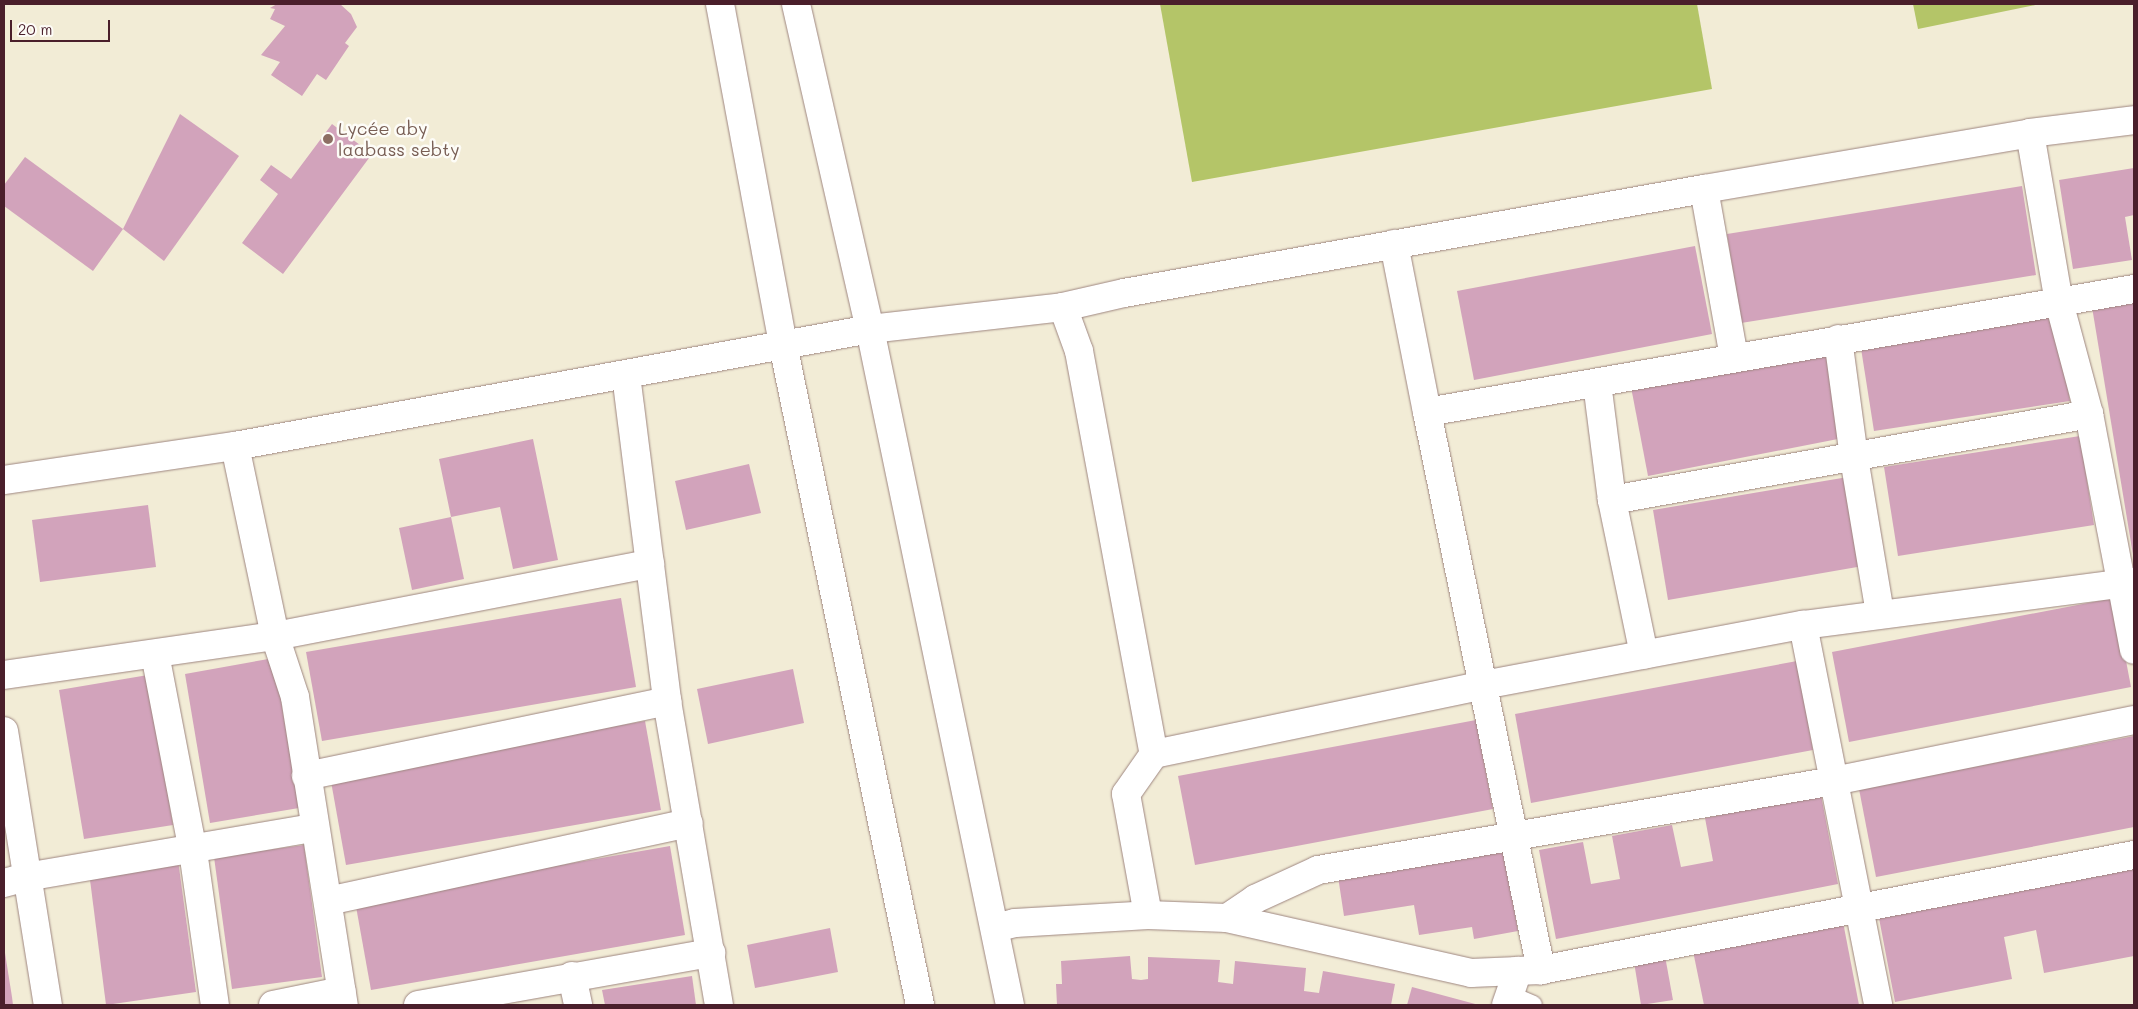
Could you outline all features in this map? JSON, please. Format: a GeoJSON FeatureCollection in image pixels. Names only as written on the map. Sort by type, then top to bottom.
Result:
{"type":"FeatureCollection","features":[{"type":"Feature","properties":{"kind":"street"},"geometry":{"type":"LineString","coordinates":[[720,4],[783,345],[920,1005]]}},
{"type":"Feature","properties":{"kind":"street"},"geometry":{"type":"LineString","coordinates":[[796,4],[870,329],[1010,1005]]}},
{"type":"Feature","properties":{"kind":"street"},"geometry":{"type":"LineString","coordinates":[[4,480],[235,446],[870,329],[1063,307],[1394,244],[1704,189],[2030,133],[2134,120]]}},
{"type":"Feature","properties":{"kind":"street"},"geometry":{"type":"LineString","coordinates":[[2030,133],[2059,302],[2089,414],[2127,584],[2134,650]]}},
{"type":"Feature","properties":{"kind":"street"},"geometry":{"type":"LineString","coordinates":[[1704,189],[1734,357]]}},
{"type":"Feature","properties":{"kind":"street"},"geometry":{"type":"LineString","coordinates":[[1394,244],[1427,412],[1516,836],[1522,989]]}},
{"type":"Feature","properties":{"kind":"street"},"geometry":{"type":"LineString","coordinates":[[1427,412],[1734,357],[2134,289]]}},
{"type":"Feature","properties":{"kind":"street"},"geometry":{"type":"LineString","coordinates":[[1063,307],[1079,351],[1154,754]]}},
{"type":"Feature","properties":{"kind":"street"},"geometry":{"type":"LineString","coordinates":[[1838,340],[1854,458],[1880,613]]}},
{"type":"Feature","properties":{"kind":"street"},"geometry":{"type":"LineString","coordinates":[[626,375],[667,700],[719,1005]]}},
{"type":"Feature","properties":{"kind":"street"},"geometry":{"type":"LineString","coordinates":[[1597,383],[1612,500],[1644,655]]}},
{"type":"Feature","properties":{"kind":"street"},"geometry":{"type":"LineString","coordinates":[[1612,500],[1854,458],[2089,414]]}},
{"type":"Feature","properties":{"kind":"street"},"geometry":{"type":"LineString","coordinates":[[235,446],[274,636],[295,697],[314,828],[328,901],[334,999],[273,1005]]}},
{"type":"Feature","properties":{"kind":"street"},"geometry":{"type":"LineString","coordinates":[[4,675],[274,636],[650,564]]}},
{"type":"Feature","properties":{"kind":"street"},"geometry":{"type":"LineString","coordinates":[[1148,914],[1126,794],[1154,754],[1484,685],[1803,625],[1880,613],[2127,584]]}},
{"type":"Feature","properties":{"kind":"street"},"geometry":{"type":"LineString","coordinates":[[1803,625],[1878,1005]]}},
{"type":"Feature","properties":{"kind":"street"},"geometry":{"type":"LineString","coordinates":[[155,654],[193,851],[215,1005]]}},
{"type":"Feature","properties":{"kind":"street"},"geometry":{"type":"LineString","coordinates":[[306,776],[667,700]]}},
{"type":"Feature","properties":{"kind":"street"},"geometry":{"type":"LineString","coordinates":[[1228,918],[1268,892],[1318,870],[1834,781],[2134,720]]}},
{"type":"Feature","properties":{"kind":"street"},"geometry":{"type":"LineString","coordinates":[[4,731],[15,880],[48,1005]]}},
{"type":"Feature","properties":{"kind":"street"},"geometry":{"type":"LineString","coordinates":[[328,901],[689,822]]}},
{"type":"Feature","properties":{"kind":"street"},"geometry":{"type":"LineString","coordinates":[[15,880],[193,851],[314,828]]}},
{"type":"Feature","properties":{"kind":"street"},"geometry":{"type":"LineString","coordinates":[[995,928],[1015,923],[1148,914],[1228,918],[1462,972],[1522,989],[1859,909],[2134,855]]}},
{"type":"Feature","properties":{"kind":"street"},"geometry":{"type":"LineString","coordinates":[[418,1005],[449,1002],[572,976],[711,953]]}},
{"type":"Feature","properties":{"kind":"street"},"geometry":{"type":"LineString","coordinates":[[572,976],[578,1005]]}},
{"type":"Feature","properties":{"kind":"green space"},"geometry":{"type":"Polygon","coordinates":[[[1160,4],[1697,4],[1712,89],[1192,182],[1160,4]]]}},
{"type":"Feature","properties":{"kind":"green space"},"geometry":{"type":"Polygon","coordinates":[[[1913,4],[2040,4],[1918,29],[1913,4]]]}},
{"type":"Feature","properties":{"kind":"building"},"geometry":{"type":"Polygon","coordinates":[[[277,4],[340,4],[351,14],[357,27],[345,43],[349,46],[326,80],[317,74],[302,96],[271,75],[280,62],[261,55],[285,26],[270,19],[275,9],[270,8],[277,4]]]}},
{"type":"Feature","properties":{"kind":"building"},"geometry":{"type":"Polygon","coordinates":[[[180,114],[239,156],[164,261],[123,229],[180,114]]]}},
{"type":"Feature","properties":{"kind":"building"},"geometry":{"type":"Polygon","coordinates":[[[332,124],[372,154],[283,274],[242,243],[278,194],[260,180],[271,165],[291,179],[332,124]]]}},
{"type":"Feature","properties":{"kind":"building"},"geometry":{"type":"Polygon","coordinates":[[[25,157],[123,229],[93,271],[4,206],[4,185],[25,157]]]}},
{"type":"Feature","properties":{"kind":"building"},"geometry":{"type":"Polygon","coordinates":[[[2134,168],[2134,215],[2125,217],[2132,260],[2073,269],[2059,180],[2134,168]]]}},
{"type":"Feature","properties":{"kind":"building"},"geometry":{"type":"Polygon","coordinates":[[[2022,186],[2036,275],[1741,323],[1727,234],[2022,186]]]}},
{"type":"Feature","properties":{"kind":"building"},"geometry":{"type":"Polygon","coordinates":[[[1695,246],[1712,334],[1474,380],[1457,291],[1695,246]]]}},
{"type":"Feature","properties":{"kind":"building"},"geometry":{"type":"Polygon","coordinates":[[[2134,294],[2134,554],[2133,555],[2091,301],[2134,294]]]}},
{"type":"Feature","properties":{"kind":"building"},"geometry":{"type":"Polygon","coordinates":[[[2056,311],[2070,401],[1874,431],[1860,342],[2056,311]]]}},
{"type":"Feature","properties":{"kind":"building"},"geometry":{"type":"Polygon","coordinates":[[[1826,350],[1843,438],[1648,476],[1631,387],[1826,350]]]}},
{"type":"Feature","properties":{"kind":"building"},"geometry":{"type":"Polygon","coordinates":[[[2080,436],[2094,525],[1898,556],[1884,467],[2080,436]]]}},
{"type":"Feature","properties":{"kind":"building"},"geometry":{"type":"Polygon","coordinates":[[[533,439],[558,560],[513,569],[500,507],[451,517],[439,459],[533,439]]]}},
{"type":"Feature","properties":{"kind":"building"},"geometry":{"type":"Polygon","coordinates":[[[749,464],[761,513],[686,530],[675,481],[749,464]]]}},
{"type":"Feature","properties":{"kind":"building"},"geometry":{"type":"Polygon","coordinates":[[[1848,477],[1863,566],[1668,600],[1653,510],[1848,477]]]}},
{"type":"Feature","properties":{"kind":"building"},"geometry":{"type":"Polygon","coordinates":[[[148,505],[156,567],[40,582],[32,520],[148,505]]]}},
{"type":"Feature","properties":{"kind":"building"},"geometry":{"type":"Polygon","coordinates":[[[451,517],[464,579],[412,590],[399,528],[451,517]]]}},
{"type":"Feature","properties":{"kind":"building"},"geometry":{"type":"Polygon","coordinates":[[[621,598],[636,687],[322,741],[306,652],[621,598]]]}},
{"type":"Feature","properties":{"kind":"building"},"geometry":{"type":"Polygon","coordinates":[[[2114,598],[2131,687],[1849,742],[1832,652],[2114,598]]]}},
{"type":"Feature","properties":{"kind":"building"},"geometry":{"type":"Polygon","coordinates":[[[274,658],[299,808],[210,823],[185,674],[274,658]]]}},
{"type":"Feature","properties":{"kind":"building"},"geometry":{"type":"Polygon","coordinates":[[[1797,661],[1813,750],[1531,803],[1515,714],[1797,661]]]}},
{"type":"Feature","properties":{"kind":"building"},"geometry":{"type":"Polygon","coordinates":[[[793,669],[804,723],[708,744],[697,689],[793,669]]]}},
{"type":"Feature","properties":{"kind":"building"},"geometry":{"type":"Polygon","coordinates":[[[148,675],[173,825],[84,839],[59,690],[148,675]]]}},
{"type":"Feature","properties":{"kind":"building"},"geometry":{"type":"Polygon","coordinates":[[[1476,720],[1493,809],[1195,865],[1178,776],[1476,720]]]}},
{"type":"Feature","properties":{"kind":"building"},"geometry":{"type":"Polygon","coordinates":[[[645,721],[661,810],[346,865],[330,776],[645,721]]]}},
{"type":"Feature","properties":{"kind":"building"},"geometry":{"type":"Polygon","coordinates":[[[2134,736],[2134,827],[1876,877],[1859,789],[2134,736]]]}},
{"type":"Feature","properties":{"kind":"building"},"geometry":{"type":"Polygon","coordinates":[[[1821,795],[1838,884],[1556,939],[1539,850],[1583,842],[1591,884],[1620,879],[1612,836],[1672,825],[1681,867],[1713,861],[1705,818],[1821,795]]]}},
{"type":"Feature","properties":{"kind":"building"},"geometry":{"type":"Polygon","coordinates":[[[1503,842],[1518,931],[1474,939],[1472,927],[1419,935],[1414,905],[1344,916],[1337,870],[1503,842]]]}},
{"type":"Feature","properties":{"kind":"building"},"geometry":{"type":"Polygon","coordinates":[[[304,845],[322,977],[232,989],[214,857],[304,845]]]}},
{"type":"Feature","properties":{"kind":"building"},"geometry":{"type":"Polygon","coordinates":[[[670,846],[685,935],[371,990],[355,901],[670,846]]]}},
{"type":"Feature","properties":{"kind":"building"},"geometry":{"type":"Polygon","coordinates":[[[178,860],[196,992],[106,1005],[89,872],[178,860]]]}},
{"type":"Feature","properties":{"kind":"building"},"geometry":{"type":"Polygon","coordinates":[[[2134,864],[2134,956],[2044,973],[2036,930],[2004,937],[2012,979],[1895,1002],[1878,913],[2134,864]]]}},
{"type":"Feature","properties":{"kind":"building"},"geometry":{"type":"Polygon","coordinates":[[[1843,922],[1859,1005],[1704,1005],[1693,951],[1843,922]]]}},
{"type":"Feature","properties":{"kind":"building"},"geometry":{"type":"Polygon","coordinates":[[[830,928],[838,972],[755,988],[747,945],[830,928]]]}},
{"type":"Feature","properties":{"kind":"building"},"geometry":{"type":"Polygon","coordinates":[[[5,953],[12,997],[13,1005],[4,1005],[5,953]]]}},
{"type":"Feature","properties":{"kind":"building"},"geometry":{"type":"Polygon","coordinates":[[[1130,956],[1132,979],[1141,980],[1148,979],[1148,957],[1220,960],[1218,982],[1233,984],[1235,961],[1306,968],[1304,991],[1319,993],[1323,971],[1395,984],[1391,1005],[1057,1005],[1056,984],[1062,984],[1061,961],[1130,956]]]}},
{"type":"Feature","properties":{"kind":"building"},"geometry":{"type":"Polygon","coordinates":[[[1665,956],[1673,1000],[1641,1005],[1634,962],[1665,956]]]}},
{"type":"Feature","properties":{"kind":"building"},"geometry":{"type":"Polygon","coordinates":[[[692,976],[696,1005],[605,1005],[602,990],[692,976]]]}},
{"type":"Feature","properties":{"kind":"building"},"geometry":{"type":"Polygon","coordinates":[[[1412,987],[1479,1005],[1407,1005],[1412,987]]]}},
{"type":"Feature","properties":{"kind":"place","name":"Lycée aby laabass sebty"},"geometry":{"type":"Point","coordinates":[328,139]}}]}
